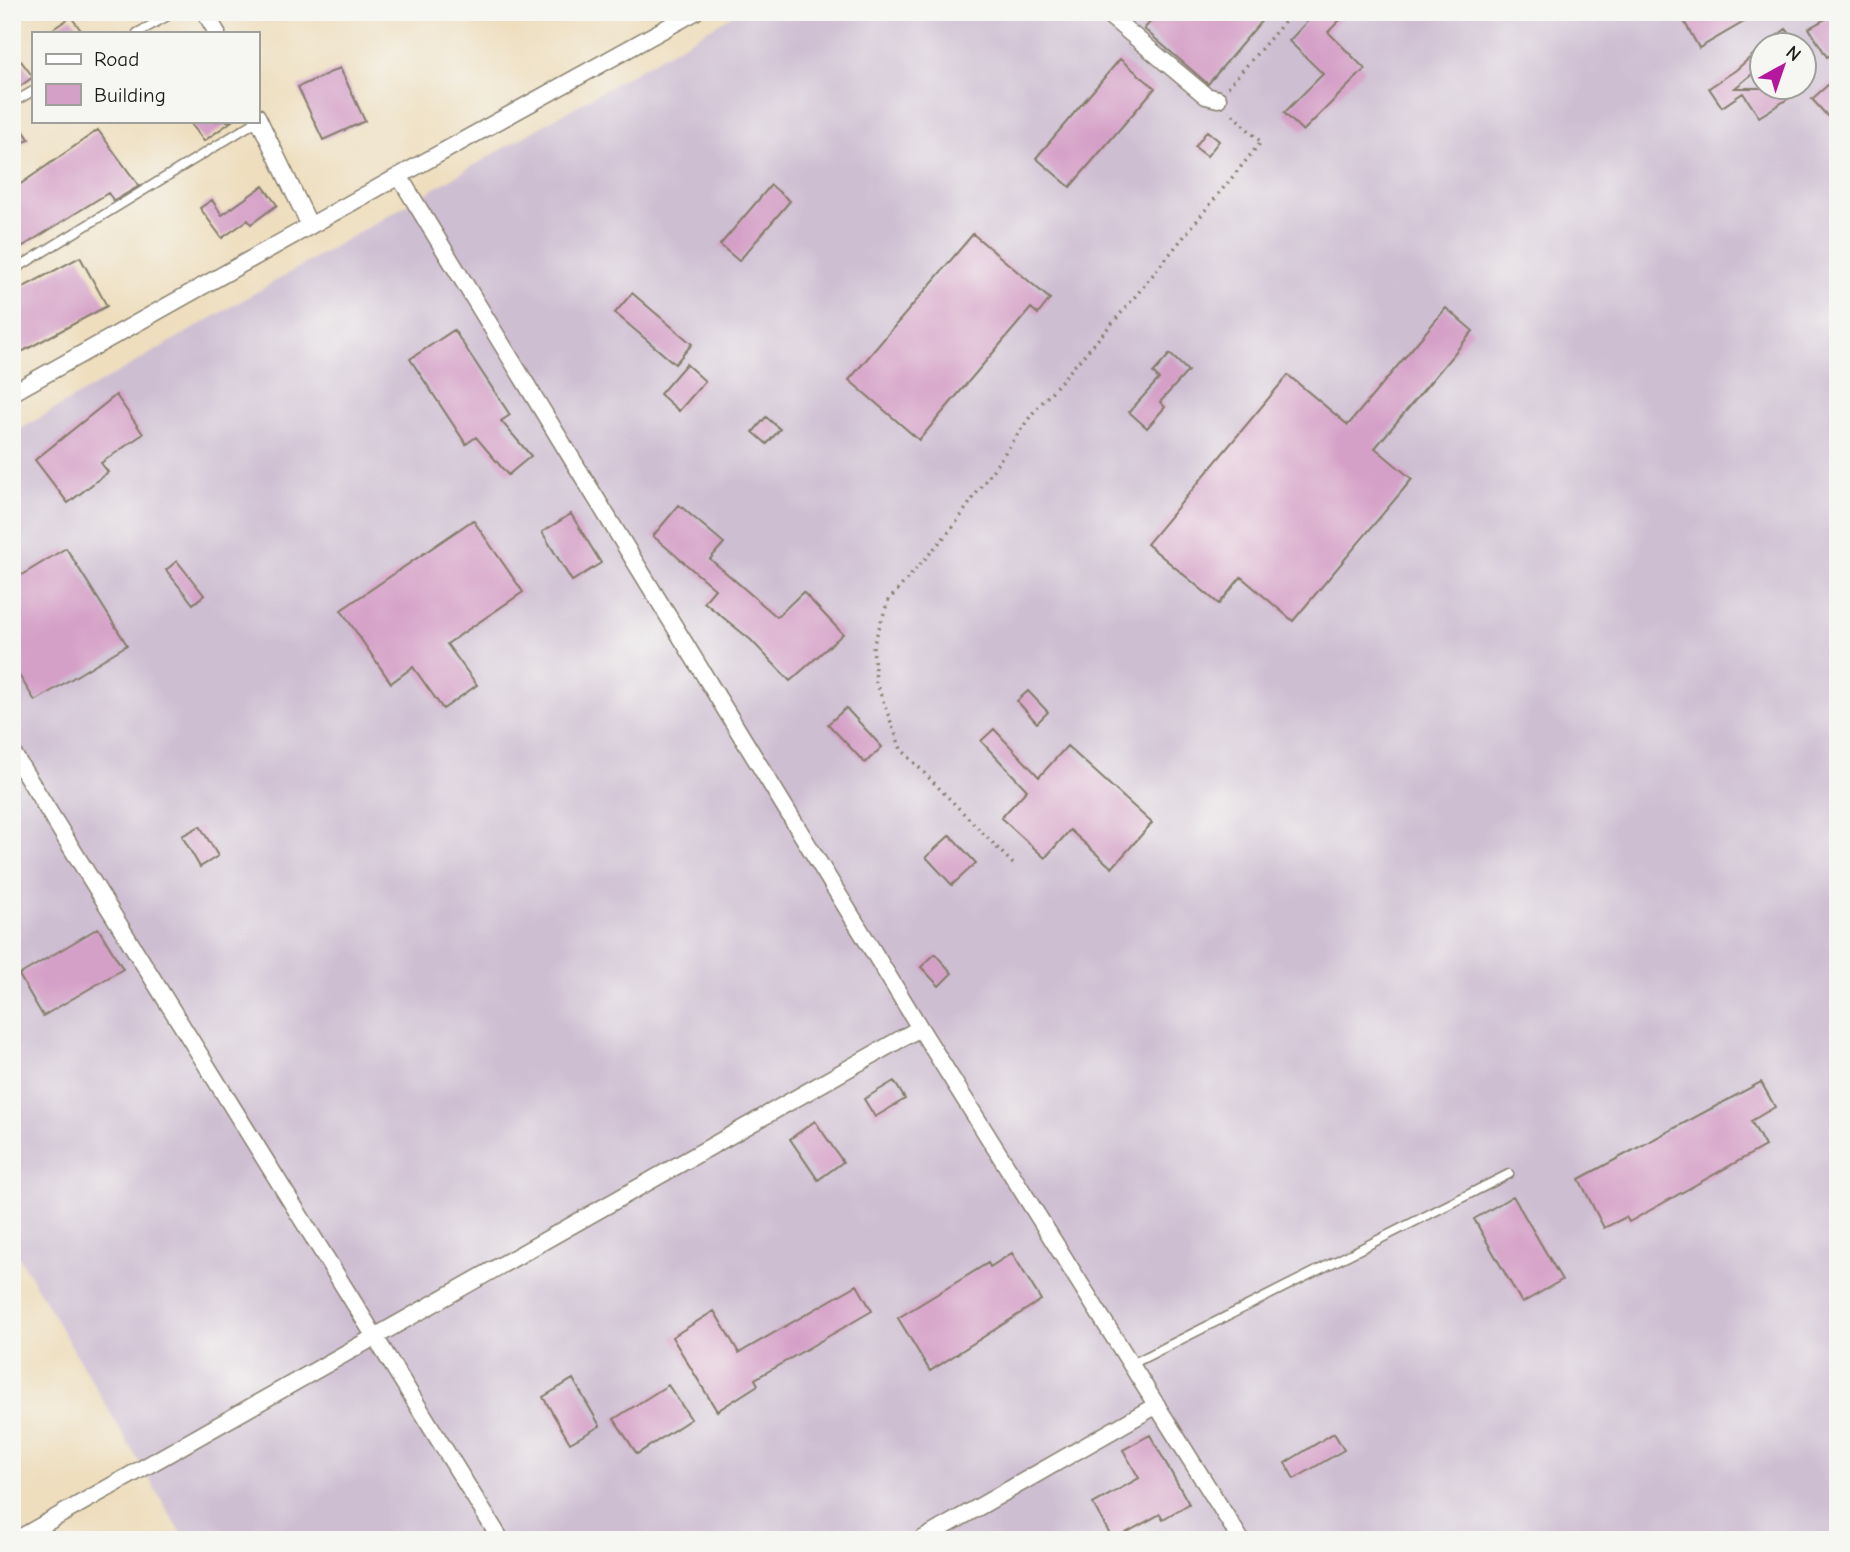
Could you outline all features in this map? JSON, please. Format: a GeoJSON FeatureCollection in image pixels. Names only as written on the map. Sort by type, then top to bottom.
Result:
{"type":"FeatureCollection","features":[{"type":"Feature","properties":{"kind":"street"},"geometry":{"type":"LineString","coordinates":[[205,12],[216,32]]}},
{"type":"Feature","properties":{"kind":"street"},"geometry":{"type":"LineString","coordinates":[[12,393],[695,12]]}},
{"type":"Feature","properties":{"kind":"street"},"geometry":{"type":"LineString","coordinates":[[1105,12],[1206,96],[1218,99]]}},
{"type":"Feature","properties":{"kind":"street"},"geometry":{"type":"LineString","coordinates":[[259,121],[310,226]]}},
{"type":"Feature","properties":{"kind":"street"},"geometry":{"type":"LineString","coordinates":[[399,176],[920,1028],[1241,1540]]}},
{"type":"Feature","properties":{"kind":"street"},"geometry":{"type":"LineString","coordinates":[[12,752],[373,1339],[501,1540]]}},
{"type":"Feature","properties":{"kind":"street"},"geometry":{"type":"LineString","coordinates":[[16,1540],[920,1028]]}},
{"type":"Feature","properties":{"kind":"street"},"geometry":{"type":"LineString","coordinates":[[920,1540],[1157,1405]]}},
{"type":"Feature","properties":{"kind":"lane"},"geometry":{"type":"LineString","coordinates":[[139,32],[175,12]]}},
{"type":"Feature","properties":{"kind":"lane"},"geometry":{"type":"LineString","coordinates":[[12,103],[32,92]]}},
{"type":"Feature","properties":{"kind":"lane"},"geometry":{"type":"LineString","coordinates":[[12,271],[253,122]]}},
{"type":"Feature","properties":{"kind":"lane"},"geometry":{"type":"LineString","coordinates":[[1132,1364],[1509,1174]]}},
{"type":"Feature","properties":{"kind":"path"},"geometry":{"type":"LineString","coordinates":[[1013,864],[901,749],[876,682],[873,646],[888,601],[953,527],[1032,414],[1129,303],[1261,142],[1218,99],[1293,12]]}},
{"type":"Feature","properties":{"kind":"shaded area"},"geometry":{"type":"Polygon","coordinates":[[[738,12],[1838,12],[1838,1540],[185,1540],[12,1245],[12,434],[738,12]]]}},
{"type":"Feature","properties":{"kind":"building"},"geometry":{"type":"Polygon","coordinates":[[[1159,12],[1269,12],[1208,84],[1144,29],[1159,12]]]}},
{"type":"Feature","properties":{"kind":"building"},"geometry":{"type":"Polygon","coordinates":[[[1316,12],[1348,12],[1328,32],[1365,69],[1303,131],[1284,113],[1323,74],[1289,41],[1316,12]]]}},
{"type":"Feature","properties":{"kind":"building"},"geometry":{"type":"Polygon","coordinates":[[[1679,12],[1761,12],[1699,48],[1679,12]]]}},
{"type":"Feature","properties":{"kind":"building"},"geometry":{"type":"Polygon","coordinates":[[[1838,12],[1838,50],[1827,57],[1818,42],[1818,32],[1811,32],[1809,28],[1838,12]]]}},
{"type":"Feature","properties":{"kind":"building"},"geometry":{"type":"Polygon","coordinates":[[[71,17],[82,32],[48,32],[71,17]]]}},
{"type":"Feature","properties":{"kind":"building"},"geometry":{"type":"Polygon","coordinates":[[[1120,59],[1155,88],[1070,187],[1036,158],[1120,59]]]}},
{"type":"Feature","properties":{"kind":"building"},"geometry":{"type":"Polygon","coordinates":[[[1748,59],[1748,77],[1735,88],[1748,88],[1748,100],[1743,93],[1722,107],[1709,88],[1748,59]]]}},
{"type":"Feature","properties":{"kind":"building"},"geometry":{"type":"Polygon","coordinates":[[[21,61],[32,78],[12,92],[12,67],[21,61]]]}},
{"type":"Feature","properties":{"kind":"building"},"geometry":{"type":"Polygon","coordinates":[[[340,68],[365,121],[323,140],[298,87],[340,68]]]}},
{"type":"Feature","properties":{"kind":"building"},"geometry":{"type":"Polygon","coordinates":[[[1838,76],[1838,128],[1815,102],[1818,102],[1818,94],[1838,76]]]}},
{"type":"Feature","properties":{"kind":"building"},"geometry":{"type":"Polygon","coordinates":[[[1749,102],[1783,102],[1759,117],[1749,102]]]}},
{"type":"Feature","properties":{"kind":"building"},"geometry":{"type":"Polygon","coordinates":[[[12,113],[29,139],[12,150],[12,113]]]}},
{"type":"Feature","properties":{"kind":"building"},"geometry":{"type":"Polygon","coordinates":[[[190,122],[231,122],[204,141],[190,122]]]}},
{"type":"Feature","properties":{"kind":"building"},"geometry":{"type":"Polygon","coordinates":[[[98,130],[139,186],[114,201],[108,193],[12,253],[12,190],[98,130]]]}},
{"type":"Feature","properties":{"kind":"building"},"geometry":{"type":"Polygon","coordinates":[[[1207,131],[1219,141],[1207,156],[1195,147],[1207,131]]]}},
{"type":"Feature","properties":{"kind":"building"},"geometry":{"type":"Polygon","coordinates":[[[771,185],[790,201],[739,261],[720,245],[771,185]]]}},
{"type":"Feature","properties":{"kind":"building"},"geometry":{"type":"Polygon","coordinates":[[[263,186],[277,205],[251,224],[248,220],[222,238],[200,208],[212,200],[222,215],[263,186]]]}},
{"type":"Feature","properties":{"kind":"building"},"geometry":{"type":"Polygon","coordinates":[[[973,234],[1050,299],[1038,314],[1031,308],[919,440],[849,380],[973,234]]]}},
{"type":"Feature","properties":{"kind":"building"},"geometry":{"type":"Polygon","coordinates":[[[80,257],[107,306],[12,357],[12,293],[80,257]]]}},
{"type":"Feature","properties":{"kind":"building"},"geometry":{"type":"Polygon","coordinates":[[[632,293],[692,344],[675,364],[615,313],[632,293]]]}},
{"type":"Feature","properties":{"kind":"building"},"geometry":{"type":"Polygon","coordinates":[[[1446,308],[1473,331],[1375,448],[1412,479],[1293,621],[1241,577],[1219,604],[1147,544],[1288,375],[1348,425],[1446,308]]]}},
{"type":"Feature","properties":{"kind":"building"},"geometry":{"type":"Polygon","coordinates":[[[454,330],[510,415],[501,421],[531,456],[508,475],[476,437],[466,444],[410,359],[454,330]]]}},
{"type":"Feature","properties":{"kind":"building"},"geometry":{"type":"Polygon","coordinates":[[[1170,354],[1188,371],[1160,402],[1165,407],[1147,428],[1129,412],[1159,379],[1153,373],[1170,354]]]}},
{"type":"Feature","properties":{"kind":"building"},"geometry":{"type":"Polygon","coordinates":[[[686,364],[705,381],[679,411],[660,394],[686,364]]]}},
{"type":"Feature","properties":{"kind":"building"},"geometry":{"type":"Polygon","coordinates":[[[116,395],[143,434],[101,463],[108,472],[68,503],[35,460],[116,395]]]}},
{"type":"Feature","properties":{"kind":"building"},"geometry":{"type":"Polygon","coordinates":[[[766,417],[780,429],[767,444],[753,432],[766,417]]]}},
{"type":"Feature","properties":{"kind":"building"},"geometry":{"type":"Polygon","coordinates":[[[679,505],[724,543],[710,559],[777,617],[803,592],[843,634],[790,681],[751,640],[704,602],[715,589],[653,536],[679,505]]]}},
{"type":"Feature","properties":{"kind":"building"},"geometry":{"type":"Polygon","coordinates":[[[571,514],[601,563],[572,581],[542,532],[571,514]]]}},
{"type":"Feature","properties":{"kind":"building"},"geometry":{"type":"Polygon","coordinates":[[[473,520],[523,592],[447,644],[477,685],[443,709],[413,667],[391,683],[341,610],[473,520]]]}},
{"type":"Feature","properties":{"kind":"building"},"geometry":{"type":"Polygon","coordinates":[[[66,548],[127,645],[35,701],[12,664],[12,581],[66,548]]]}},
{"type":"Feature","properties":{"kind":"building"},"geometry":{"type":"Polygon","coordinates":[[[177,561],[204,595],[193,604],[166,570],[177,561]]]}},
{"type":"Feature","properties":{"kind":"building"},"geometry":{"type":"Polygon","coordinates":[[[1028,691],[1048,712],[1037,723],[1017,701],[1028,691]]]}},
{"type":"Feature","properties":{"kind":"building"},"geometry":{"type":"Polygon","coordinates":[[[846,708],[882,747],[865,763],[828,724],[846,708]]]}},
{"type":"Feature","properties":{"kind":"building"},"geometry":{"type":"Polygon","coordinates":[[[994,729],[1039,777],[1067,746],[1152,823],[1112,868],[1070,830],[1045,858],[1001,818],[1027,790],[981,741],[994,729]]]}},
{"type":"Feature","properties":{"kind":"building"},"geometry":{"type":"Polygon","coordinates":[[[200,826],[218,856],[200,867],[182,836],[200,826]]]}},
{"type":"Feature","properties":{"kind":"building"},"geometry":{"type":"Polygon","coordinates":[[[950,835],[976,863],[952,885],[926,857],[950,835]]]}},
{"type":"Feature","properties":{"kind":"building"},"geometry":{"type":"Polygon","coordinates":[[[98,928],[123,969],[43,1016],[19,975],[98,928]]]}},
{"type":"Feature","properties":{"kind":"building"},"geometry":{"type":"Polygon","coordinates":[[[935,954],[952,973],[939,986],[921,967],[935,954]]]}},
{"type":"Feature","properties":{"kind":"building"},"geometry":{"type":"Polygon","coordinates":[[[894,1081],[905,1099],[875,1117],[864,1099],[894,1081]]]}},
{"type":"Feature","properties":{"kind":"building"},"geometry":{"type":"Polygon","coordinates":[[[1761,1082],[1775,1107],[1751,1121],[1765,1146],[1629,1222],[1626,1217],[1604,1228],[1579,1179],[1761,1082]]]}},
{"type":"Feature","properties":{"kind":"building"},"geometry":{"type":"Polygon","coordinates":[[[815,1121],[843,1162],[818,1180],[790,1139],[815,1121]]]}},
{"type":"Feature","properties":{"kind":"building"},"geometry":{"type":"Polygon","coordinates":[[[1513,1196],[1562,1280],[1522,1303],[1474,1219],[1513,1196]]]}},
{"type":"Feature","properties":{"kind":"building"},"geometry":{"type":"Polygon","coordinates":[[[1012,1253],[1041,1300],[930,1371],[898,1318],[988,1263],[990,1267],[1012,1253]]]}},
{"type":"Feature","properties":{"kind":"building"},"geometry":{"type":"Polygon","coordinates":[[[857,1285],[872,1311],[755,1379],[758,1385],[717,1411],[672,1337],[714,1311],[739,1353],[857,1285]]]}},
{"type":"Feature","properties":{"kind":"building"},"geometry":{"type":"Polygon","coordinates":[[[573,1379],[600,1426],[570,1443],[543,1397],[573,1379]]]}},
{"type":"Feature","properties":{"kind":"building"},"geometry":{"type":"Polygon","coordinates":[[[668,1385],[691,1419],[637,1454],[614,1419],[668,1385]]]}},
{"type":"Feature","properties":{"kind":"building"},"geometry":{"type":"Polygon","coordinates":[[[1334,1433],[1344,1450],[1294,1479],[1285,1463],[1334,1433]]]}},
{"type":"Feature","properties":{"kind":"building"},"geometry":{"type":"Polygon","coordinates":[[[1150,1435],[1189,1504],[1163,1519],[1160,1514],[1113,1540],[1093,1504],[1139,1478],[1123,1450],[1150,1435]]]}}]}
